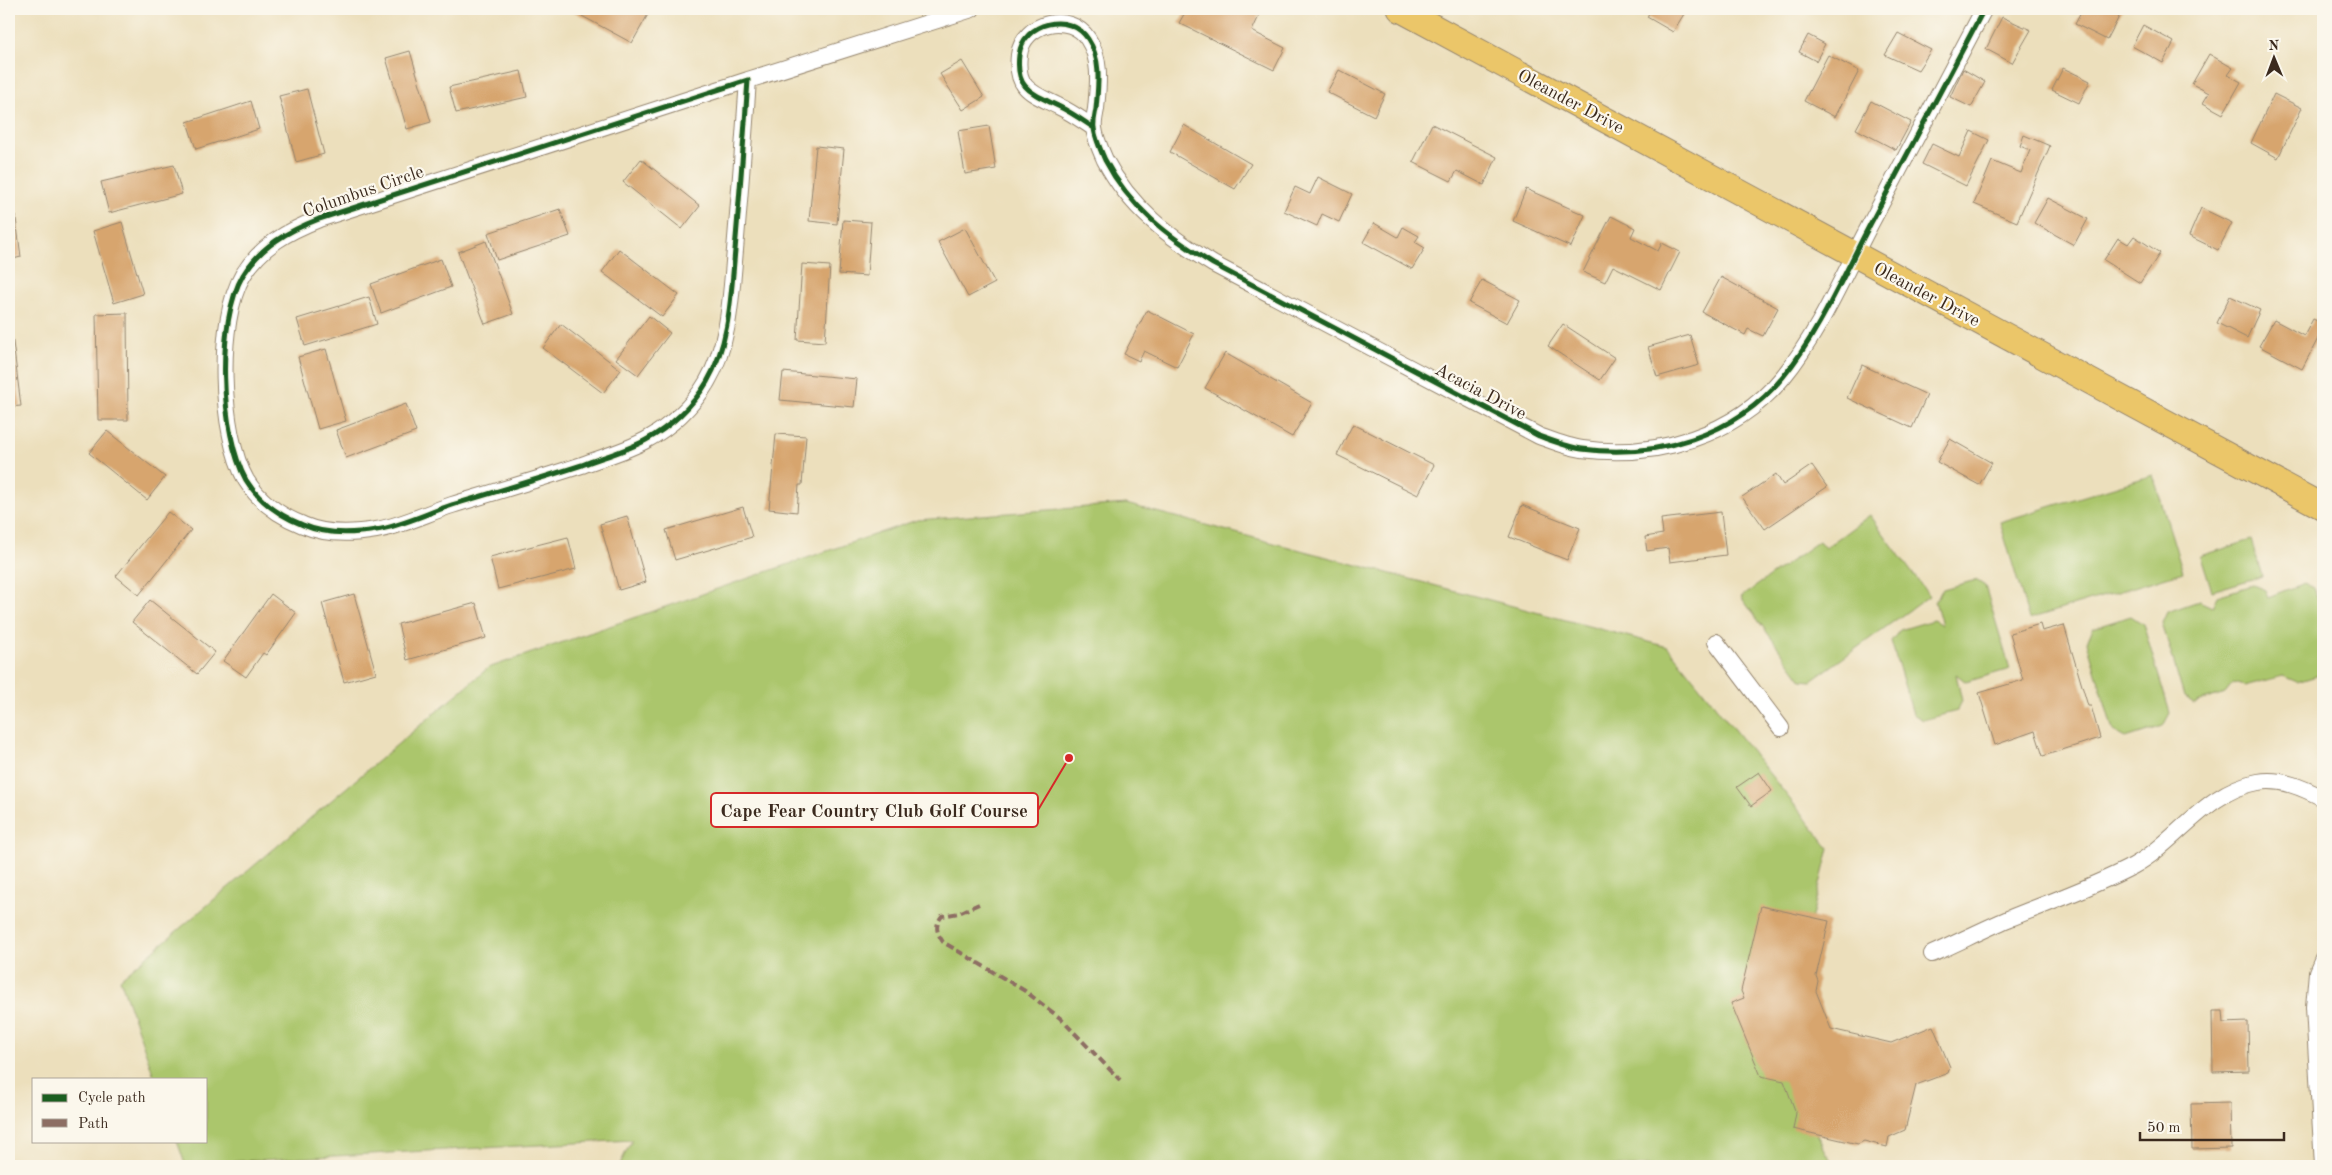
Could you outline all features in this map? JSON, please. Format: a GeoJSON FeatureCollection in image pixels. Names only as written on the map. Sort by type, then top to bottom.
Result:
{"type":"FeatureCollection","features":[{"type":"Feature","properties":{"kind":"main road","name":"Oleander Drive"},"geometry":{"type":"LineString","coordinates":[[1400,9],[2323,507]]}},
{"type":"Feature","properties":{"kind":"street","name":"Columbus Circle"},"geometry":{"type":"LineString","coordinates":[[748,80],[733,279],[723,344],[706,384],[688,407],[669,425],[645,441],[622,451],[546,477],[376,530],[345,533],[314,529],[281,514],[257,494],[246,480],[236,458],[230,437],[226,407],[226,346],[229,315],[237,288],[250,265],[267,246],[288,232],[319,219],[748,80],[972,9]]}},
{"type":"Feature","properties":{"kind":"street","name":"Acacia Drive"},"geometry":{"type":"LineString","coordinates":[[1094,128],[1068,111],[1034,95],[1020,80],[1018,72],[1020,50],[1024,39],[1040,26],[1053,23],[1067,24],[1078,29],[1087,37],[1093,48],[1098,76],[1094,128],[1101,151],[1122,187],[1136,205],[1158,226],[1180,243],[1213,264],[1505,420],[1539,436],[1580,449],[1624,452],[1668,447],[1709,432],[1748,411],[1772,389],[1792,366],[1809,340],[1984,9]]}},
{"type":"Feature","properties":{"kind":"street"},"geometry":{"type":"LineString","coordinates":[[1716,642],[1781,728]]}},
{"type":"Feature","properties":{"kind":"street"},"geometry":{"type":"LineString","coordinates":[[1932,954],[2007,919],[2090,886],[2135,865],[2150,855],[2191,818],[2234,790],[2258,782],[2277,781],[2295,785],[2323,798]]}},
{"type":"Feature","properties":{"kind":"street"},"geometry":{"type":"LineString","coordinates":[[2323,958],[2317,972],[2314,1007],[2323,1166]]}},
{"type":"Feature","properties":{"kind":"green space"},"geometry":{"type":"Polygon","coordinates":[[[2153,475],[2183,572],[2029,619],[2000,522],[2153,475]]]}},
{"type":"Feature","properties":{"kind":"green space"},"geometry":{"type":"Polygon","coordinates":[[[1126,504],[1668,647],[1829,848],[1776,1061],[1834,1166],[619,1166],[632,1140],[185,1164],[177,1142],[208,1142],[208,1078],[155,1078],[120,979],[488,668],[917,520],[1126,504]]]}},
{"type":"Feature","properties":{"kind":"green space"},"geometry":{"type":"Polygon","coordinates":[[[1870,515],[1929,596],[1811,681],[1802,680],[1741,597],[1819,541],[1825,548],[1870,515]]]}},
{"type":"Feature","properties":{"kind":"green space"},"geometry":{"type":"Polygon","coordinates":[[[2251,540],[2262,576],[2212,591],[2201,556],[2251,540]]]}},
{"type":"Feature","properties":{"kind":"green space"},"geometry":{"type":"Polygon","coordinates":[[[1976,580],[1985,586],[2010,669],[1966,682],[1956,674],[1962,701],[1957,711],[1923,720],[1913,714],[1891,641],[1900,630],[1933,620],[1942,625],[1935,601],[1943,589],[1976,580]]]}},
{"type":"Feature","properties":{"kind":"green space"},"geometry":{"type":"Polygon","coordinates":[[[2304,583],[2314,588],[2323,619],[2323,674],[2297,682],[2283,676],[2244,686],[2233,683],[2225,693],[2194,703],[2184,697],[2162,623],[2167,612],[2199,601],[2212,607],[2217,596],[2253,585],[2265,590],[2268,597],[2304,583]]]}},
{"type":"Feature","properties":{"kind":"green space"},"geometry":{"type":"Polygon","coordinates":[[[2131,616],[2143,624],[2170,713],[2163,726],[2126,738],[2113,731],[2087,642],[2093,628],[2131,616]]]}},
{"type":"Feature","properties":{"kind":"building"},"geometry":{"type":"Polygon","coordinates":[[[569,9],[651,9],[632,43],[569,9]]]}},
{"type":"Feature","properties":{"kind":"building"},"geometry":{"type":"Polygon","coordinates":[[[1187,9],[1245,9],[1259,16],[1252,31],[1285,48],[1274,70],[1179,23],[1187,9]]]}},
{"type":"Feature","properties":{"kind":"building"},"geometry":{"type":"Polygon","coordinates":[[[1651,9],[1687,9],[1673,32],[1647,17],[1651,9]]]}},
{"type":"Feature","properties":{"kind":"building"},"geometry":{"type":"Polygon","coordinates":[[[2083,9],[2123,9],[2107,40],[2075,24],[2083,9]]]}},
{"type":"Feature","properties":{"kind":"building"},"geometry":{"type":"Polygon","coordinates":[[[2002,17],[2031,30],[2012,63],[1986,49],[2002,17]]]}},
{"type":"Feature","properties":{"kind":"building"},"geometry":{"type":"Polygon","coordinates":[[[2143,25],[2174,42],[2163,63],[2132,46],[2143,25]]]}},
{"type":"Feature","properties":{"kind":"building"},"geometry":{"type":"Polygon","coordinates":[[[1898,33],[1931,50],[1918,70],[1885,55],[1898,33]]]}},
{"type":"Feature","properties":{"kind":"building"},"geometry":{"type":"Polygon","coordinates":[[[1808,35],[1825,44],[1816,61],[1799,52],[1808,35]]]}},
{"type":"Feature","properties":{"kind":"building"},"geometry":{"type":"Polygon","coordinates":[[[410,51],[431,122],[407,129],[386,58],[410,51]]]}},
{"type":"Feature","properties":{"kind":"building"},"geometry":{"type":"Polygon","coordinates":[[[2209,54],[2233,68],[2228,75],[2241,82],[2223,114],[2203,103],[2209,93],[2192,84],[2209,54]]]}},
{"type":"Feature","properties":{"kind":"building"},"geometry":{"type":"Polygon","coordinates":[[[1828,55],[1859,71],[1835,117],[1804,101],[1828,55]]]}},
{"type":"Feature","properties":{"kind":"building"},"geometry":{"type":"Polygon","coordinates":[[[962,61],[984,97],[963,110],[940,74],[962,61]]]}},
{"type":"Feature","properties":{"kind":"building"},"geometry":{"type":"Polygon","coordinates":[[[2063,68],[2090,81],[2079,103],[2052,90],[2063,68]]]}},
{"type":"Feature","properties":{"kind":"building"},"geometry":{"type":"Polygon","coordinates":[[[1963,69],[1985,82],[1971,107],[1950,97],[1963,69]]]}},
{"type":"Feature","properties":{"kind":"building"},"geometry":{"type":"Polygon","coordinates":[[[1339,70],[1385,94],[1374,116],[1327,92],[1339,70]]]}},
{"type":"Feature","properties":{"kind":"building"},"geometry":{"type":"Polygon","coordinates":[[[521,71],[527,97],[456,113],[449,87],[521,71]]]}},
{"type":"Feature","properties":{"kind":"building"},"geometry":{"type":"Polygon","coordinates":[[[307,89],[324,154],[296,162],[279,96],[307,89]]]}},
{"type":"Feature","properties":{"kind":"building"},"geometry":{"type":"Polygon","coordinates":[[[2274,94],[2302,108],[2278,158],[2251,143],[2274,94]]]}},
{"type":"Feature","properties":{"kind":"building"},"geometry":{"type":"Polygon","coordinates":[[[251,101],[259,129],[196,149],[187,122],[251,101]]]}},
{"type":"Feature","properties":{"kind":"building"},"geometry":{"type":"Polygon","coordinates":[[[1871,101],[1911,122],[1896,150],[1856,129],[1871,101]]]}},
{"type":"Feature","properties":{"kind":"building"},"geometry":{"type":"Polygon","coordinates":[[[1432,124],[1497,157],[1484,185],[1457,171],[1451,181],[1413,162],[1432,124]]]}},
{"type":"Feature","properties":{"kind":"building"},"geometry":{"type":"Polygon","coordinates":[[[1184,125],[1251,164],[1235,189],[1170,152],[1184,125]]]}},
{"type":"Feature","properties":{"kind":"building"},"geometry":{"type":"Polygon","coordinates":[[[989,126],[996,169],[965,174],[958,131],[989,126]]]}},
{"type":"Feature","properties":{"kind":"building"},"geometry":{"type":"Polygon","coordinates":[[[1971,131],[1989,140],[1966,186],[1922,164],[1932,144],[1959,157],[1971,131]]]}},
{"type":"Feature","properties":{"kind":"building"},"geometry":{"type":"Polygon","coordinates":[[[2024,135],[2050,146],[2017,222],[1974,204],[1992,161],[2021,173],[2030,150],[2020,146],[2024,135]]]}},
{"type":"Feature","properties":{"kind":"building"},"geometry":{"type":"Polygon","coordinates":[[[816,146],[844,149],[837,224],[809,221],[816,146]]]}},
{"type":"Feature","properties":{"kind":"building"},"geometry":{"type":"Polygon","coordinates":[[[641,159],[700,206],[682,229],[623,182],[641,159]]]}},
{"type":"Feature","properties":{"kind":"building"},"geometry":{"type":"Polygon","coordinates":[[[9,164],[21,257],[9,260],[9,164]]]}},
{"type":"Feature","properties":{"kind":"building"},"geometry":{"type":"Polygon","coordinates":[[[174,165],[182,194],[109,213],[101,182],[174,165]]]}},
{"type":"Feature","properties":{"kind":"building"},"geometry":{"type":"Polygon","coordinates":[[[1318,177],[1352,194],[1339,222],[1322,214],[1317,226],[1284,211],[1295,187],[1310,194],[1318,177]]]}},
{"type":"Feature","properties":{"kind":"building"},"geometry":{"type":"Polygon","coordinates":[[[1526,189],[1585,215],[1571,247],[1513,221],[1526,189]]]}},
{"type":"Feature","properties":{"kind":"building"},"geometry":{"type":"Polygon","coordinates":[[[2048,198],[2088,219],[2074,245],[2034,223],[2048,198]]]}},
{"type":"Feature","properties":{"kind":"building"},"geometry":{"type":"Polygon","coordinates":[[[2201,208],[2232,223],[2218,250],[2189,236],[2201,208]]]}},
{"type":"Feature","properties":{"kind":"building"},"geometry":{"type":"Polygon","coordinates":[[[560,209],[570,236],[497,260],[488,233],[560,209]]]}},
{"type":"Feature","properties":{"kind":"building"},"geometry":{"type":"Polygon","coordinates":[[[1611,216],[1635,228],[1631,237],[1658,251],[1662,243],[1680,252],[1661,290],[1613,266],[1605,282],[1583,272],[1611,216]]]}},
{"type":"Feature","properties":{"kind":"building"},"geometry":{"type":"Polygon","coordinates":[[[843,220],[871,222],[867,276],[839,274],[843,220]]]}},
{"type":"Feature","properties":{"kind":"building"},"geometry":{"type":"Polygon","coordinates":[[[122,222],[143,294],[114,303],[93,231],[122,222]]]}},
{"type":"Feature","properties":{"kind":"building"},"geometry":{"type":"Polygon","coordinates":[[[1374,223],[1398,237],[1403,227],[1419,236],[1415,242],[1425,248],[1412,269],[1363,242],[1374,223]]]}},
{"type":"Feature","properties":{"kind":"building"},"geometry":{"type":"Polygon","coordinates":[[[965,228],[995,283],[968,297],[938,242],[965,228]]]}},
{"type":"Feature","properties":{"kind":"building"},"geometry":{"type":"Polygon","coordinates":[[[2134,236],[2160,253],[2140,283],[2104,260],[2118,238],[2128,244],[2134,236]]]}},
{"type":"Feature","properties":{"kind":"building"},"geometry":{"type":"Polygon","coordinates":[[[486,241],[513,314],[485,324],[458,252],[486,241]]]}},
{"type":"Feature","properties":{"kind":"building"},"geometry":{"type":"Polygon","coordinates":[[[619,249],[679,295],[662,317],[602,272],[619,249]]]}},
{"type":"Feature","properties":{"kind":"building"},"geometry":{"type":"Polygon","coordinates":[[[441,259],[451,287],[381,313],[371,284],[441,259]]]}},
{"type":"Feature","properties":{"kind":"building"},"geometry":{"type":"Polygon","coordinates":[[[802,264],[830,266],[825,342],[797,340],[802,264]]]}},
{"type":"Feature","properties":{"kind":"building"},"geometry":{"type":"Polygon","coordinates":[[[1721,277],[1778,308],[1763,336],[1748,329],[1745,335],[1702,312],[1721,277]]]}},
{"type":"Feature","properties":{"kind":"building"},"geometry":{"type":"Polygon","coordinates":[[[1482,280],[1520,300],[1507,323],[1469,303],[1482,280]]]}},
{"type":"Feature","properties":{"kind":"building"},"geometry":{"type":"Polygon","coordinates":[[[2230,296],[2260,310],[2247,338],[2217,323],[2230,296]]]}},
{"type":"Feature","properties":{"kind":"building"},"geometry":{"type":"Polygon","coordinates":[[[369,297],[377,324],[305,346],[297,319],[369,297]]]}},
{"type":"Feature","properties":{"kind":"building"},"geometry":{"type":"Polygon","coordinates":[[[9,310],[21,406],[9,407],[9,310]]]}},
{"type":"Feature","properties":{"kind":"building"},"geometry":{"type":"Polygon","coordinates":[[[1147,310],[1194,334],[1177,367],[1144,351],[1139,361],[1124,354],[1147,310]]]}},
{"type":"Feature","properties":{"kind":"building"},"geometry":{"type":"Polygon","coordinates":[[[127,313],[128,420],[98,420],[96,314],[127,313]]]}},
{"type":"Feature","properties":{"kind":"building"},"geometry":{"type":"Polygon","coordinates":[[[649,316],[670,333],[638,375],[616,359],[649,316]]]}},
{"type":"Feature","properties":{"kind":"building"},"geometry":{"type":"Polygon","coordinates":[[[2313,319],[2323,324],[2323,329],[2302,369],[2259,346],[2274,320],[2304,336],[2313,319]]]}},
{"type":"Feature","properties":{"kind":"building"},"geometry":{"type":"Polygon","coordinates":[[[561,324],[621,370],[603,393],[543,348],[561,324]]]}},
{"type":"Feature","properties":{"kind":"building"},"geometry":{"type":"Polygon","coordinates":[[[1563,324],[1615,358],[1600,380],[1548,346],[1563,324]]]}},
{"type":"Feature","properties":{"kind":"building"},"geometry":{"type":"Polygon","coordinates":[[[1690,335],[1699,365],[1657,377],[1648,347],[1690,335]]]}},
{"type":"Feature","properties":{"kind":"building"},"geometry":{"type":"Polygon","coordinates":[[[326,349],[346,421],[318,429],[298,357],[326,349]]]}},
{"type":"Feature","properties":{"kind":"building"},"geometry":{"type":"Polygon","coordinates":[[[1225,353],[1312,403],[1292,437],[1205,388],[1225,353]]]}},
{"type":"Feature","properties":{"kind":"building"},"geometry":{"type":"Polygon","coordinates":[[[1862,365],[1927,395],[1912,428],[1847,398],[1862,365]]]}},
{"type":"Feature","properties":{"kind":"building"},"geometry":{"type":"Polygon","coordinates":[[[783,372],[857,379],[854,407],[780,400],[783,372]]]}},
{"type":"Feature","properties":{"kind":"building"},"geometry":{"type":"Polygon","coordinates":[[[406,404],[416,432],[346,458],[336,430],[406,404]]]}},
{"type":"Feature","properties":{"kind":"building"},"geometry":{"type":"Polygon","coordinates":[[[1353,424],[1434,465],[1418,495],[1337,455],[1353,424]]]}},
{"type":"Feature","properties":{"kind":"building"},"geometry":{"type":"Polygon","coordinates":[[[107,431],[165,477],[147,500],[89,453],[107,431]]]}},
{"type":"Feature","properties":{"kind":"building"},"geometry":{"type":"Polygon","coordinates":[[[776,434],[806,436],[802,485],[799,485],[797,512],[769,509],[776,434]]]}},
{"type":"Feature","properties":{"kind":"building"},"geometry":{"type":"Polygon","coordinates":[[[1950,439],[1992,463],[1979,485],[1937,462],[1950,439]]]}},
{"type":"Feature","properties":{"kind":"building"},"geometry":{"type":"Polygon","coordinates":[[[1812,465],[1827,487],[1765,529],[1742,497],[1776,474],[1783,485],[1812,465]]]}},
{"type":"Feature","properties":{"kind":"building"},"geometry":{"type":"Polygon","coordinates":[[[1522,505],[1580,528],[1567,560],[1509,537],[1522,505]]]}},
{"type":"Feature","properties":{"kind":"building"},"geometry":{"type":"Polygon","coordinates":[[[743,507],[752,537],[675,560],[666,530],[743,507]]]}},
{"type":"Feature","properties":{"kind":"building"},"geometry":{"type":"Polygon","coordinates":[[[168,512],[191,530],[139,595],[116,576],[168,512]]]}},
{"type":"Feature","properties":{"kind":"building"},"geometry":{"type":"Polygon","coordinates":[[[1721,512],[1726,555],[1670,562],[1668,548],[1647,551],[1645,537],[1663,534],[1661,519],[1721,512]]]}},
{"type":"Feature","properties":{"kind":"building"},"geometry":{"type":"Polygon","coordinates":[[[627,516],[646,582],[619,590],[600,524],[627,516]]]}},
{"type":"Feature","properties":{"kind":"building"},"geometry":{"type":"Polygon","coordinates":[[[568,537],[576,569],[498,589],[490,557],[568,537]]]}},
{"type":"Feature","properties":{"kind":"building"},"geometry":{"type":"Polygon","coordinates":[[[271,594],[296,613],[266,655],[263,653],[246,677],[223,661],[271,594]]]}},
{"type":"Feature","properties":{"kind":"building"},"geometry":{"type":"Polygon","coordinates":[[[354,594],[376,673],[344,682],[322,603],[354,594]]]}},
{"type":"Feature","properties":{"kind":"building"},"geometry":{"type":"Polygon","coordinates":[[[150,600],[215,652],[197,674],[132,622],[150,600]]]}},
{"type":"Feature","properties":{"kind":"building"},"geometry":{"type":"Polygon","coordinates":[[[476,603],[486,638],[407,660],[398,624],[476,603]]]}},
{"type":"Feature","properties":{"kind":"building"},"geometry":{"type":"Polygon","coordinates":[[[2040,624],[2042,631],[2064,625],[2088,706],[2091,706],[2100,738],[2043,756],[2035,731],[1995,745],[1979,693],[2023,680],[2010,633],[2040,624]]]}},
{"type":"Feature","properties":{"kind":"building"},"geometry":{"type":"Polygon","coordinates":[[[1759,772],[1772,791],[1751,806],[1737,787],[1759,772]]]}},
{"type":"Feature","properties":{"kind":"building"},"geometry":{"type":"Polygon","coordinates":[[[1761,906],[1829,921],[1816,976],[1818,981],[1816,991],[1831,1029],[1891,1043],[1933,1026],[1950,1067],[1948,1073],[1916,1085],[1905,1130],[1889,1137],[1887,1147],[1864,1141],[1858,1144],[1793,1129],[1796,1113],[1784,1081],[1761,1076],[1731,1003],[1744,998],[1741,991],[1761,906]]]}},
{"type":"Feature","properties":{"kind":"building"},"geometry":{"type":"Polygon","coordinates":[[[2212,1011],[2223,1011],[2224,1023],[2248,1022],[2249,1071],[2213,1072],[2212,1011]]]}},
{"type":"Feature","properties":{"kind":"building"},"geometry":{"type":"Polygon","coordinates":[[[2230,1103],[2231,1148],[2192,1149],[2191,1104],[2230,1103]]]}},
{"type":"Feature","properties":{"kind":"marked path"},"geometry":{"type":"LineString","coordinates":[[979,904],[959,913],[942,916],[937,929],[943,942],[1025,991],[1060,1018],[1120,1080]]}},
{"type":"Feature","properties":{"kind":"cycle path"},"geometry":{"type":"LineString","coordinates":[[1094,128],[1033,93],[1023,83],[1018,66],[1019,55],[1022,44],[1038,28],[1048,24],[1070,25],[1080,30],[1088,39],[1095,56],[1098,73],[1094,128],[1105,160],[1126,193],[1152,220],[1181,243],[1213,264],[1539,436],[1582,449],[1638,450],[1692,439],[1718,428],[1742,415],[1764,397],[1783,377],[1809,341],[1831,301],[1984,9]]}},
{"type":"Feature","properties":{"kind":"cycle path"},"geometry":{"type":"LineString","coordinates":[[748,80],[732,284],[725,335],[715,367],[707,382],[688,407],[664,429],[646,440],[614,454],[452,505],[395,526],[376,530],[339,533],[312,528],[278,512],[251,488],[237,460],[231,435],[227,407],[225,348],[228,320],[234,295],[250,265],[267,248],[286,234],[319,219],[748,80]]}},
{"type":"Feature","properties":{"kind":"place","name":"Cape Fear Country Club Golf Course"},"geometry":{"type":"Point","coordinates":[1069,758]}}]}
